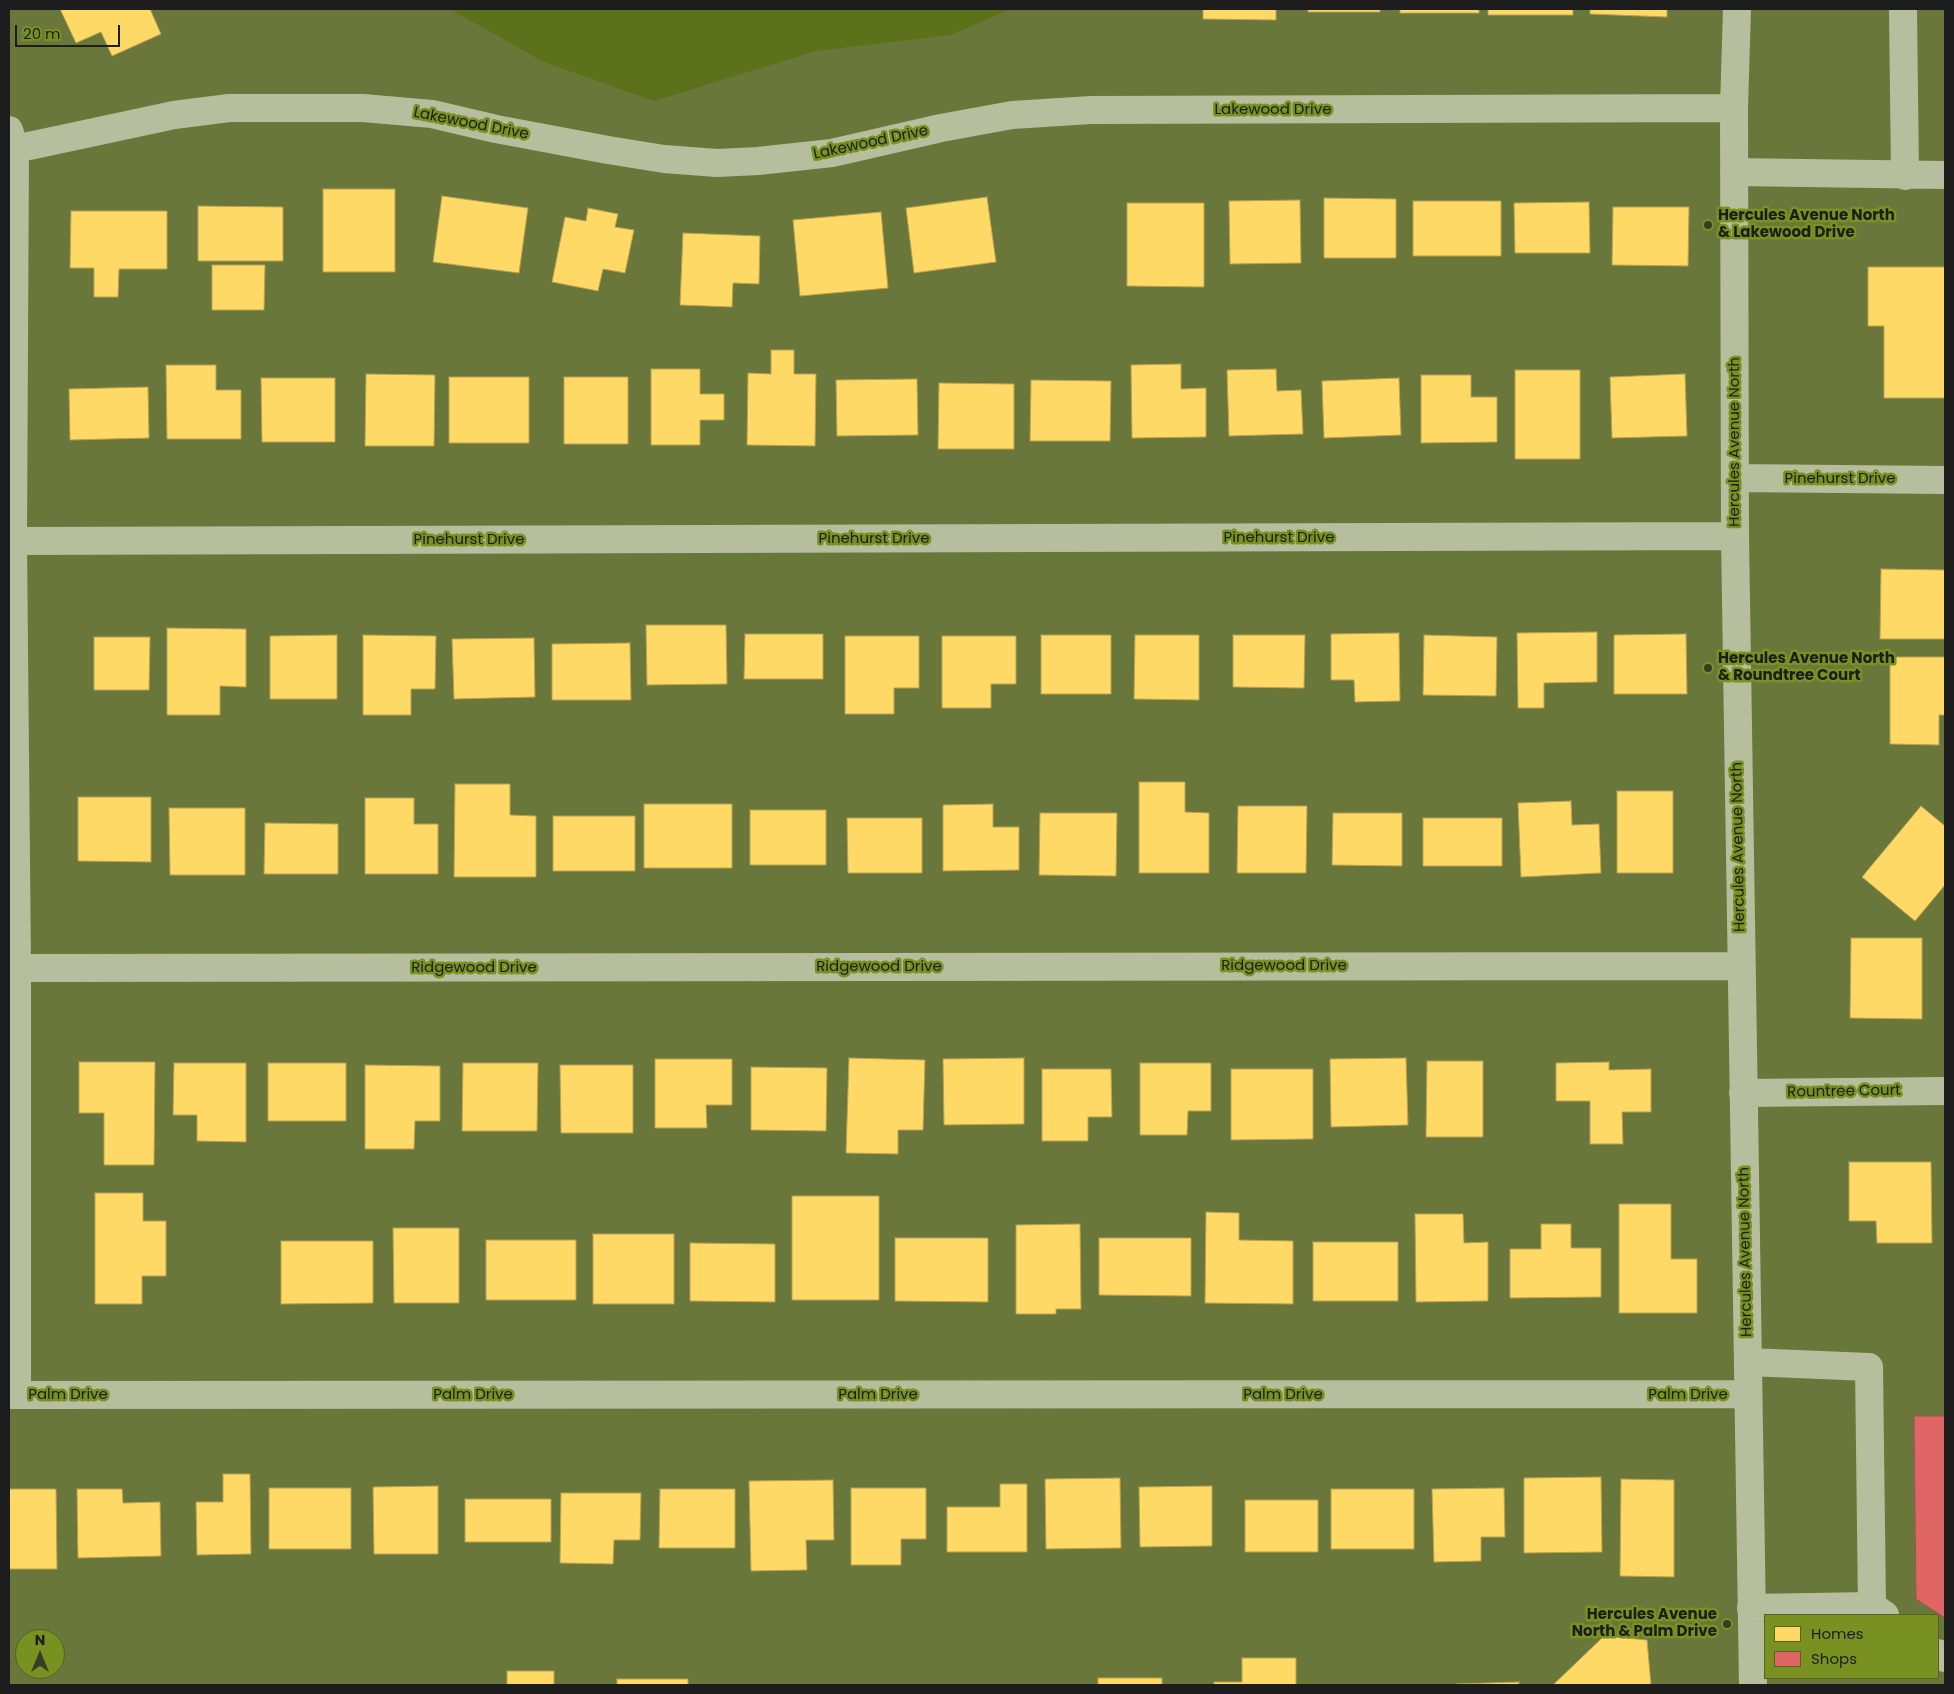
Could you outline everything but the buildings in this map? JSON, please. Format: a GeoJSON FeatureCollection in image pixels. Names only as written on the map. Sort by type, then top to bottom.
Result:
{"type":"FeatureCollection","features":[{"type":"Feature","properties":{"kind":"street","name":"Hercules Avenue North"},"geometry":{"type":"LineString","coordinates":[[1737,9],[1734,108],[1735,536],[1752,1685]]}},
{"type":"Feature","properties":{"kind":"street"},"geometry":{"type":"LineString","coordinates":[[1904,9],[1905,176]]}},
{"type":"Feature","properties":{"kind":"street","name":"Lakewood Drive"},"geometry":{"type":"LineString","coordinates":[[12,139],[229,108],[363,108],[432,114],[496,129],[608,150],[664,159],[717,163],[758,161],[832,153],[942,128],[1012,115],[1091,110],[1734,108]]}},
{"type":"Feature","properties":{"kind":"street"},"geometry":{"type":"LineString","coordinates":[[12,139],[13,541],[18,968],[13,1395]]}},
{"type":"Feature","properties":{"kind":"street"},"geometry":{"type":"LineString","coordinates":[[1734,172],[1905,176],[1945,175]]}},
{"type":"Feature","properties":{"kind":"street","name":"Pinehurst Drive"},"geometry":{"type":"LineString","coordinates":[[1735,478],[1945,480]]}},
{"type":"Feature","properties":{"kind":"street","name":"Pinehurst Drive"},"geometry":{"type":"LineString","coordinates":[[13,541],[1735,536]]}},
{"type":"Feature","properties":{"kind":"street","name":"Ridgewood Drive"},"geometry":{"type":"LineString","coordinates":[[18,968],[1740,966]]}},
{"type":"Feature","properties":{"kind":"street","name":"Rountree Court"},"geometry":{"type":"LineString","coordinates":[[1743,1093],[1945,1091]]}},
{"type":"Feature","properties":{"kind":"street"},"geometry":{"type":"LineString","coordinates":[[1748,1362],[1869,1367],[1879,1611],[1751,1608]]}},
{"type":"Feature","properties":{"kind":"street","name":"Palm Drive"},"geometry":{"type":"LineString","coordinates":[[13,1395],[1748,1394]]}},
{"type":"Feature","properties":{"kind":"shaded area"},"geometry":{"type":"Polygon","coordinates":[[[450,9],[1011,9],[951,35],[816,51],[654,101],[544,62],[450,9]]]}},
{"type":"Feature","properties":{"kind":"place","name":"Hercules Avenue North & Lakewood Drive"},"geometry":{"type":"Point","coordinates":[1708,225]}},
{"type":"Feature","properties":{"kind":"place","name":"Hercules Avenue North & Roundtree Court"},"geometry":{"type":"Point","coordinates":[1708,668]}},
{"type":"Feature","properties":{"kind":"place","name":"Hercules Avenue North & Palm Drive"},"geometry":{"type":"Point","coordinates":[1727,1624]}}]}
